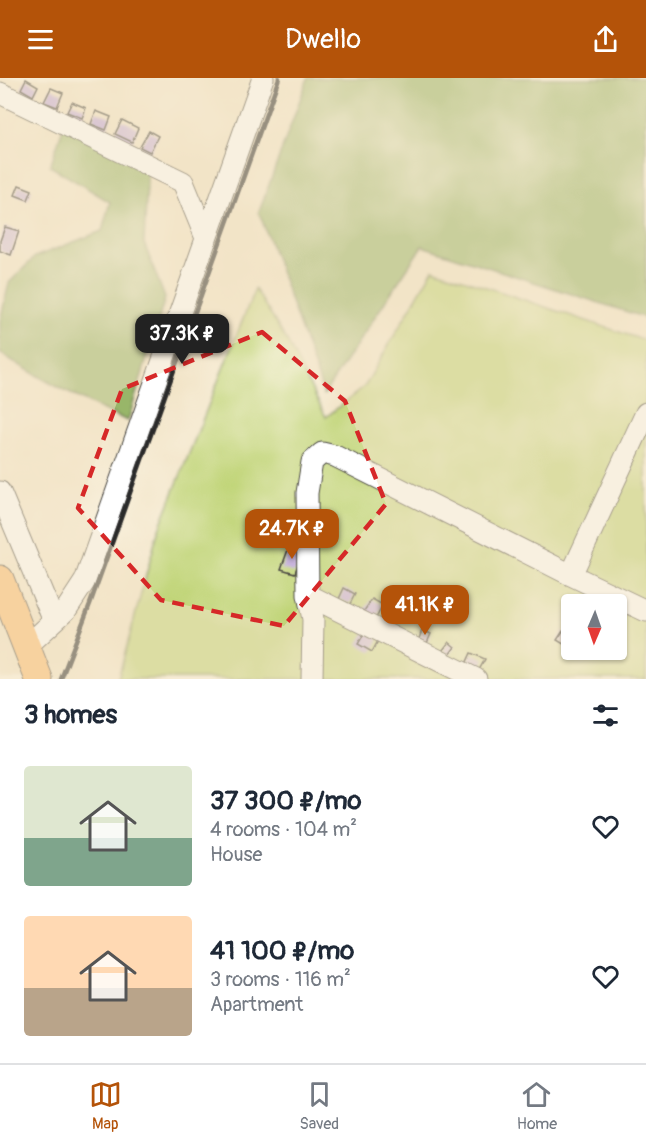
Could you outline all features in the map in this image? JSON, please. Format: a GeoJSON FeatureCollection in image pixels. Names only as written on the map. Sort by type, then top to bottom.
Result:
{"type":"FeatureCollection","features":[{"type":"Feature","properties":{"kind":"main road"},"geometry":{"type":"LineString","coordinates":[[3,594],[27,646],[39,679]]}},
{"type":"Feature","properties":{"kind":"street"},"geometry":{"type":"LineString","coordinates":[[27,646],[66,610],[85,581],[263,78]]}},
{"type":"Feature","properties":{"kind":"street"},"geometry":{"type":"LineString","coordinates":[[0,93],[183,182],[206,238]]}},
{"type":"Feature","properties":{"kind":"street"},"geometry":{"type":"LineString","coordinates":[[571,575],[646,413]]}},
{"type":"Feature","properties":{"kind":"street"},"geometry":{"type":"LineString","coordinates":[[312,679],[313,619],[308,595],[307,494],[312,462],[322,453],[335,456],[646,611]]}},
{"type":"Feature","properties":{"kind":"street"},"geometry":{"type":"LineString","coordinates":[[0,492],[54,621]]}},
{"type":"Feature","properties":{"kind":"street"},"geometry":{"type":"LineString","coordinates":[[308,595],[476,679]]}},
{"type":"Feature","properties":{"kind":"highlighted area"},"geometry":{"type":"Polygon","coordinates":[[[262,332],[345,401],[386,504],[284,626],[161,600],[78,508],[122,389],[262,332]]]}},
{"type":"Feature","properties":{"kind":"green space"},"geometry":{"type":"Polygon","coordinates":[[[308,78],[646,78],[646,318],[422,246],[324,394],[259,212],[308,78]]]}},
{"type":"Feature","properties":{"kind":"green space"},"geometry":{"type":"Polygon","coordinates":[[[65,122],[148,164],[144,243],[165,298],[128,421],[62,390],[0,353],[0,321],[9,283],[35,257],[102,231],[110,202],[50,166],[65,122]]]}},
{"type":"Feature","properties":{"kind":"green space"},"geometry":{"type":"Polygon","coordinates":[[[433,269],[646,341],[646,679],[118,679],[158,531],[255,289],[287,341],[326,417],[365,386],[433,269]]]}},
{"type":"Feature","properties":{"kind":"building"},"geometry":{"type":"Polygon","coordinates":[[[26,79],[38,86],[33,96],[21,89],[26,79]]]}},
{"type":"Feature","properties":{"kind":"building"},"geometry":{"type":"Polygon","coordinates":[[[51,88],[63,93],[57,107],[44,102],[51,88]]]}},
{"type":"Feature","properties":{"kind":"building"},"geometry":{"type":"Polygon","coordinates":[[[72,102],[86,108],[82,118],[67,112],[72,102]]]}},
{"type":"Feature","properties":{"kind":"building"},"geometry":{"type":"Polygon","coordinates":[[[96,111],[111,117],[106,130],[91,124],[96,111]]]}},
{"type":"Feature","properties":{"kind":"building"},"geometry":{"type":"Polygon","coordinates":[[[122,120],[138,128],[132,142],[115,134],[122,120]]]}},
{"type":"Feature","properties":{"kind":"building"},"geometry":{"type":"Polygon","coordinates":[[[149,131],[158,136],[150,152],[140,147],[149,131]]]}},
{"type":"Feature","properties":{"kind":"building"},"geometry":{"type":"Polygon","coordinates":[[[19,185],[32,190],[28,200],[15,195],[19,185]]]}},
{"type":"Feature","properties":{"kind":"building"},"geometry":{"type":"Polygon","coordinates":[[[5,227],[19,231],[11,255],[0,251],[0,241],[5,227]]]}},
{"type":"Feature","properties":{"kind":"building"},"geometry":{"type":"Polygon","coordinates":[[[289,547],[302,551],[295,573],[281,569],[289,547]]]}},
{"type":"Feature","properties":{"kind":"building"},"geometry":{"type":"Polygon","coordinates":[[[344,588],[355,594],[350,604],[339,599],[344,588]]]}},
{"type":"Feature","properties":{"kind":"building"},"geometry":{"type":"Polygon","coordinates":[[[372,599],[383,605],[376,618],[364,611],[372,599]]]}},
{"type":"Feature","properties":{"kind":"building"},"geometry":{"type":"Polygon","coordinates":[[[422,630],[431,634],[427,643],[419,639],[422,630]]]}},
{"type":"Feature","properties":{"kind":"building"},"geometry":{"type":"Polygon","coordinates":[[[365,632],[379,639],[372,652],[358,644],[365,632]]]}},
{"type":"Feature","properties":{"kind":"building"},"geometry":{"type":"Polygon","coordinates":[[[449,642],[455,647],[449,655],[443,650],[449,642]]]}},
{"type":"Feature","properties":{"kind":"building"},"geometry":{"type":"Polygon","coordinates":[[[471,653],[485,659],[479,670],[466,664],[471,653]]]}},
{"type":"Feature","properties":{"kind":"railway"},"geometry":{"type":"LineString","coordinates":[[61,679],[279,78]]}}]}
